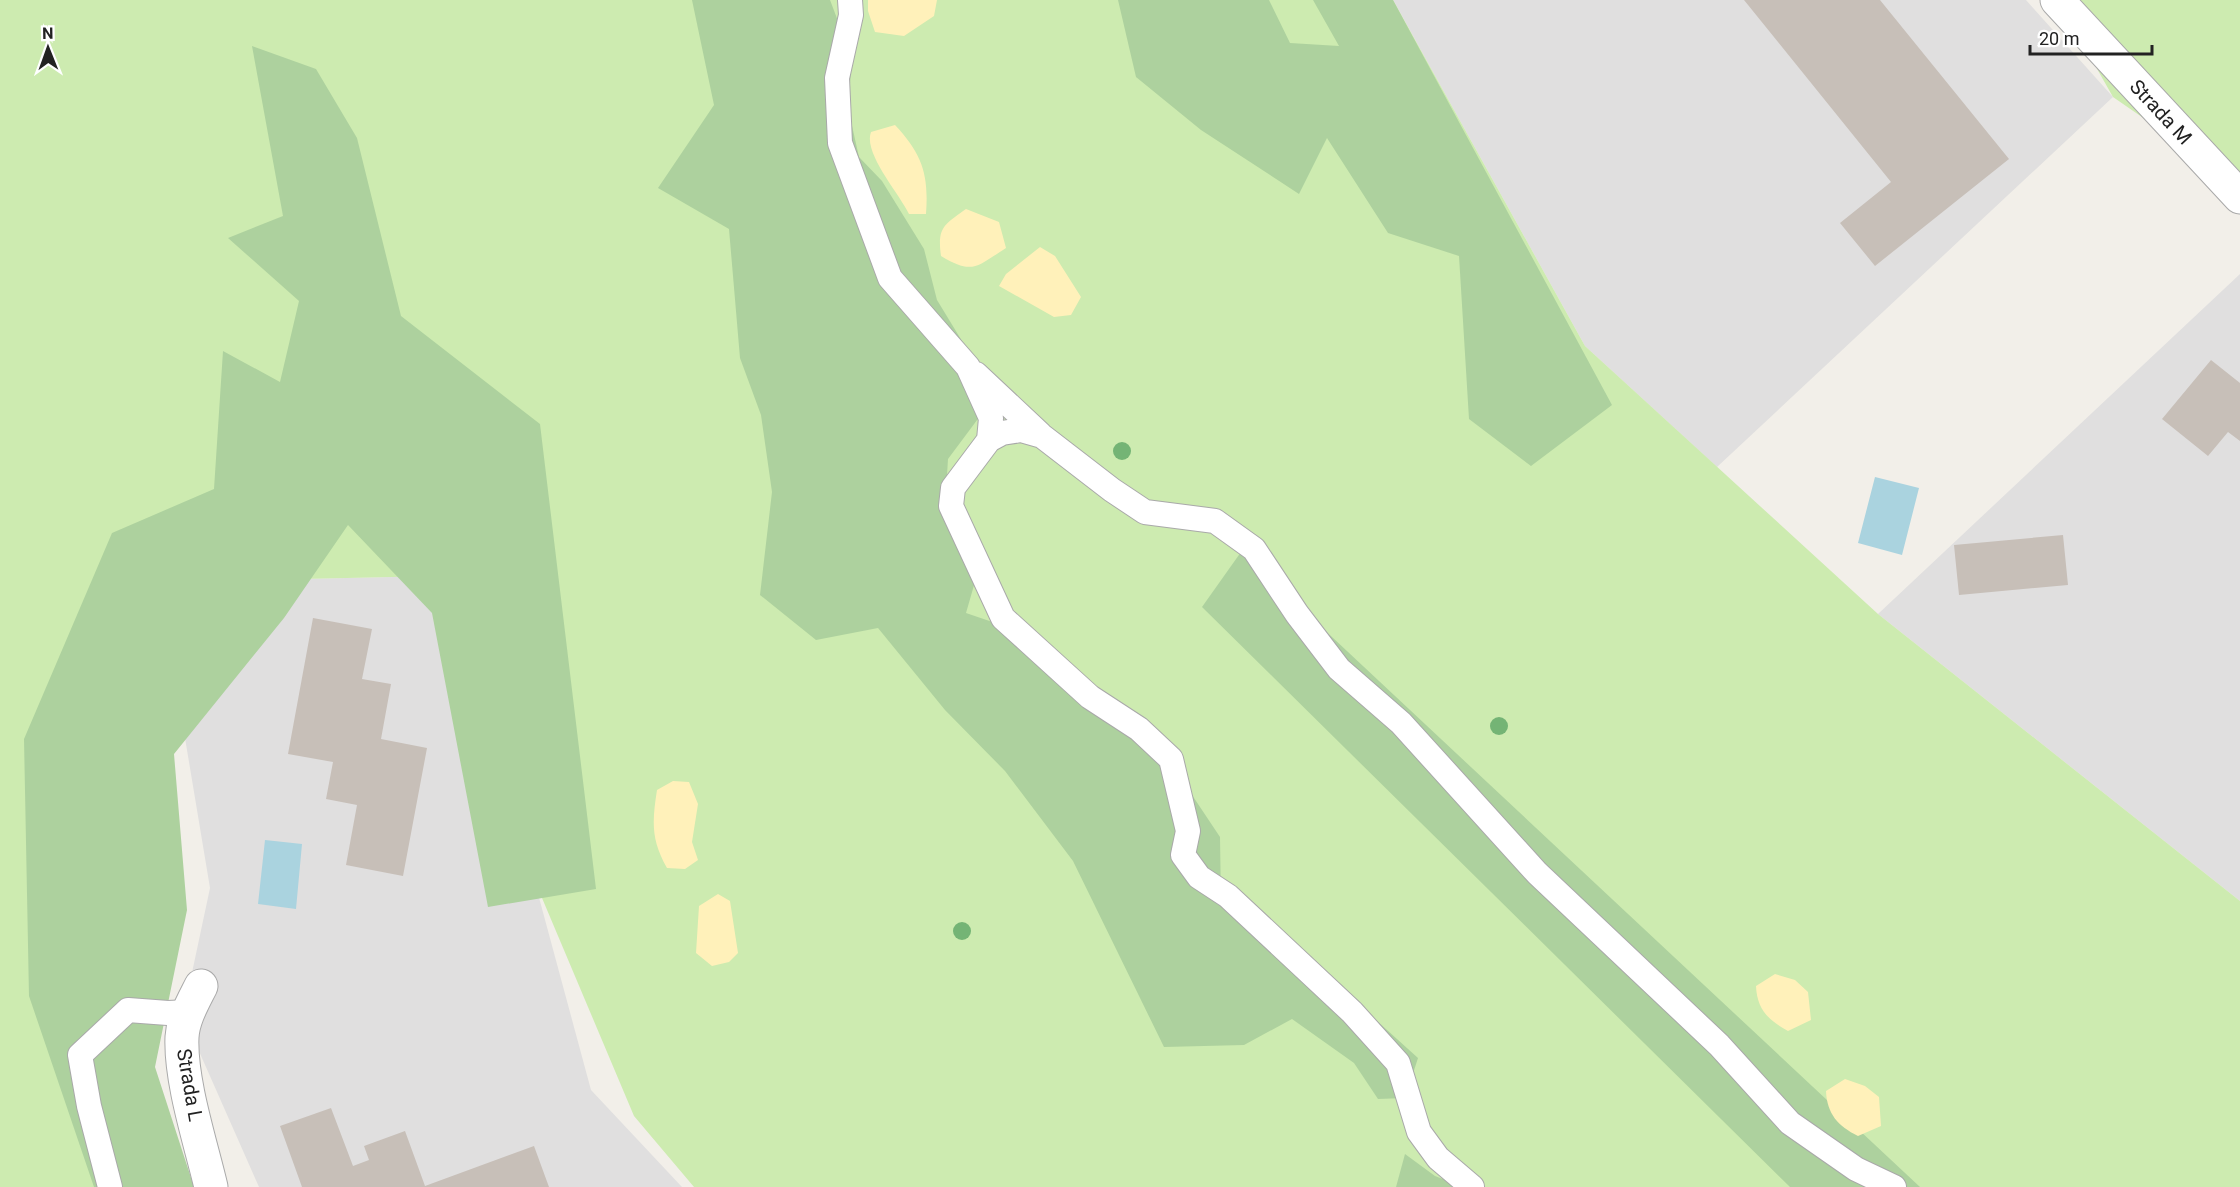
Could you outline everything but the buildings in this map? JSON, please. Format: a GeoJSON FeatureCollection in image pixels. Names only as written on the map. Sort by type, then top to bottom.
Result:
{"type":"FeatureCollection","features":[{"type":"Feature","properties":{"kind":"street","name":"Strada M"},"geometry":{"type":"LineString","coordinates":[[2057,0],[2240,197]]}},
{"type":"Feature","properties":{"kind":"street","name":"Strada L"},"geometry":{"type":"LineString","coordinates":[[195,999],[182,1037],[186,1078],[211,1187]]}},
{"type":"Feature","properties":{"kind":"lane"},"geometry":{"type":"LineString","coordinates":[[850,0],[851,15],[837,78],[840,144],[890,278],[968,367],[1042,436],[1112,490],[1145,512],[1215,521],[1254,549],[1297,614],[1340,669],[1401,723],[1537,873],[1719,1045],[1790,1123],[1856,1169],[1894,1187]]}},
{"type":"Feature","properties":{"kind":"lane"},"geometry":{"type":"LineString","coordinates":[[968,367],[991,418],[989,440]]}},
{"type":"Feature","properties":{"kind":"lane"},"geometry":{"type":"LineString","coordinates":[[1042,436],[1022,430],[1002,434],[989,440],[953,488],[951,506],[1003,618],[1090,697],[1139,729],[1171,759],[1188,831],[1183,855],[1199,877],[1228,896],[1352,1012],[1398,1063],[1419,1132],[1438,1158],[1472,1187]]}},
{"type":"Feature","properties":{"kind":"lane"},"geometry":{"type":"LineString","coordinates":[[110,1187],[89,1106],[80,1055],[128,1010],[168,1013],[195,999]]}},
{"type":"Feature","properties":{"kind":"shaded area"},"geometry":{"type":"Polygon","coordinates":[[[1393,0],[2026,0],[2113,97],[1717,467],[1585,346],[1393,0]]]}},
{"type":"Feature","properties":{"kind":"shaded area"},"geometry":{"type":"Polygon","coordinates":[[[2240,274],[2240,901],[1878,614],[2240,274]]]}},
{"type":"Feature","properties":{"kind":"shaded area"},"geometry":{"type":"Polygon","coordinates":[[[486,575],[534,879],[591,1090],[682,1187],[259,1187],[183,1015],[210,888],[159,582],[486,575]]]}},
{"type":"Feature","properties":{"kind":"green space"},"geometry":{"type":"Polygon","coordinates":[[[0,0],[1393,0],[1585,346],[1878,614],[2240,901],[2240,1187],[694,1187],[634,1116],[534,879],[486,575],[159,582],[104,1001],[156,1187],[0,1187],[0,0]]]}},
{"type":"Feature","properties":{"kind":"green space"},"geometry":{"type":"Polygon","coordinates":[[[692,0],[830,0],[852,58],[848,108],[859,157],[882,181],[924,249],[937,300],[976,364],[992,400],[948,459],[945,507],[981,561],[966,613],[1039,638],[1178,774],[1220,837],[1221,903],[1325,974],[1418,1058],[1405,1098],[1378,1099],[1354,1063],[1292,1019],[1244,1045],[1164,1047],[1073,861],[1005,771],[945,710],[878,628],[816,640],[760,595],[772,492],[761,415],[740,358],[729,229],[658,188],[714,105],[692,0]]]}},
{"type":"Feature","properties":{"kind":"green space"},"geometry":{"type":"Polygon","coordinates":[[[1118,0],[1269,0],[1290,43],[1339,46],[1313,0],[1393,0],[1612,405],[1531,466],[1469,419],[1459,256],[1388,233],[1327,138],[1299,194],[1201,130],[1136,77],[1118,0]]]}},
{"type":"Feature","properties":{"kind":"green space"},"geometry":{"type":"Polygon","coordinates":[[[2058,0],[2240,0],[2240,185],[2113,97],[2058,0]]]}},
{"type":"Feature","properties":{"kind":"green space"},"geometry":{"type":"Polygon","coordinates":[[[252,46],[316,69],[357,138],[401,316],[540,424],[596,889],[488,907],[432,613],[348,525],[284,618],[174,754],[187,910],[155,1067],[194,1187],[94,1187],[29,996],[24,739],[112,533],[214,489],[223,351],[280,382],[299,301],[228,238],[283,216],[252,46]]]}},
{"type":"Feature","properties":{"kind":"green space"},"geometry":{"type":"Polygon","coordinates":[[[1241,552],[1920,1187],[1790,1187],[1202,607],[1241,552]]]}},
{"type":"Feature","properties":{"kind":"green space"},"geometry":{"type":"Polygon","coordinates":[[[1405,1154],[1435,1176],[1463,1187],[1396,1187],[1405,1154]]]}},
{"type":"Feature","properties":{"kind":"sand"},"geometry":{"type":"Polygon","coordinates":[[[868,0],[937,0],[934,16],[904,36],[875,32],[868,11],[868,0]]]}},
{"type":"Feature","properties":{"kind":"sand"},"geometry":{"type":"Polygon","coordinates":[[[895,125],[912,146],[922,165],[926,187],[926,214],[909,214],[872,151],[871,132],[895,125]]]}},
{"type":"Feature","properties":{"kind":"sand"},"geometry":{"type":"Polygon","coordinates":[[[966,209],[999,222],[1006,248],[981,264],[968,267],[941,256],[940,246],[941,233],[947,223],[966,209]]]}},
{"type":"Feature","properties":{"kind":"sand"},"geometry":{"type":"Polygon","coordinates":[[[1040,247],[1055,256],[1081,297],[1071,315],[1054,317],[999,286],[1006,274],[1040,247]]]}},
{"type":"Feature","properties":{"kind":"sand"},"geometry":{"type":"Polygon","coordinates":[[[673,781],[689,782],[698,804],[692,842],[698,860],[685,869],[667,868],[655,839],[654,812],[657,790],[673,781]]]}},
{"type":"Feature","properties":{"kind":"sand"},"geometry":{"type":"Polygon","coordinates":[[[718,894],[730,901],[738,953],[729,962],[712,966],[696,953],[699,906],[718,894]]]}},
{"type":"Feature","properties":{"kind":"sand"},"geometry":{"type":"Polygon","coordinates":[[[1775,974],[1795,980],[1808,992],[1811,1020],[1788,1031],[1769,1018],[1761,1007],[1757,994],[1756,986],[1775,974]]]}},
{"type":"Feature","properties":{"kind":"sand"},"geometry":{"type":"Polygon","coordinates":[[[1845,1079],[1865,1086],[1879,1097],[1881,1126],[1858,1136],[1839,1123],[1831,1113],[1826,1091],[1845,1079]]]}},
{"type":"Feature","properties":{"kind":"water"},"geometry":{"type":"Polygon","coordinates":[[[1875,477],[1919,488],[1902,555],[1858,543],[1875,477]]]}},
{"type":"Feature","properties":{"kind":"water"},"geometry":{"type":"Polygon","coordinates":[[[265,840],[302,844],[296,909],[258,904],[265,840]]]}}]}
